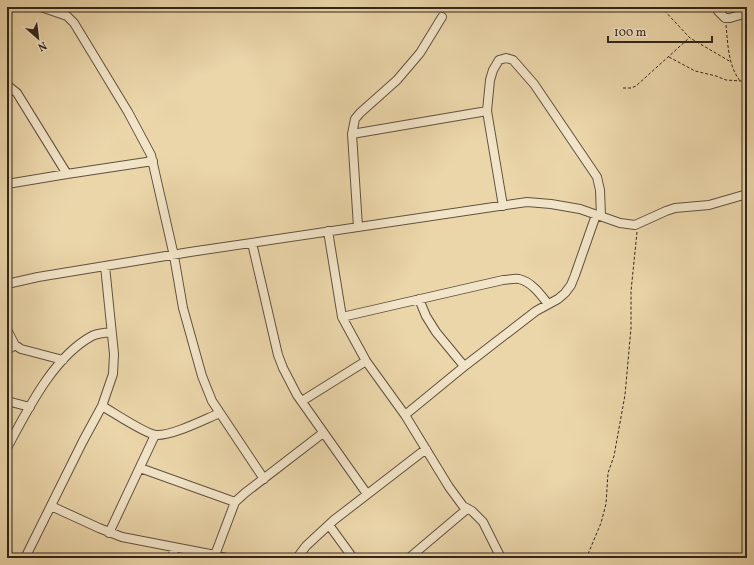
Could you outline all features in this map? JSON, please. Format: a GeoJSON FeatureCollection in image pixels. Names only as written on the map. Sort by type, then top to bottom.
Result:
{"type":"FeatureCollection","features":[{"type":"Feature","properties":{"kind":"street"},"geometry":{"type":"LineString","coordinates":[[41,7],[68,16],[74,23],[128,112],[153,161],[174,256],[183,308],[202,376],[212,400],[264,479]]}},
{"type":"Feature","properties":{"kind":"street"},"geometry":{"type":"LineString","coordinates":[[716,7],[725,18],[747,13]]}},
{"type":"Feature","properties":{"kind":"street"},"geometry":{"type":"LineString","coordinates":[[358,227],[352,134],[355,119],[397,80],[420,53],[442,17]]}},
{"type":"Feature","properties":{"kind":"street"},"geometry":{"type":"LineString","coordinates":[[405,415],[464,366],[536,311],[558,299],[565,293],[571,285],[598,215],[600,190],[597,177],[534,84],[512,60],[506,58],[499,60],[493,70],[490,80],[487,111],[503,206]]}},
{"type":"Feature","properties":{"kind":"street"},"geometry":{"type":"LineString","coordinates":[[7,85],[17,93],[67,174]]}},
{"type":"Feature","properties":{"kind":"street"},"geometry":{"type":"LineString","coordinates":[[352,134],[487,111]]}},
{"type":"Feature","properties":{"kind":"street"},"geometry":{"type":"LineString","coordinates":[[7,184],[153,161]]}},
{"type":"Feature","properties":{"kind":"street"},"geometry":{"type":"LineString","coordinates":[[7,284],[105,266],[527,202],[580,209],[630,225],[638,224],[675,208],[710,205],[747,194]]}},
{"type":"Feature","properties":{"kind":"street"},"geometry":{"type":"LineString","coordinates":[[328,231],[342,317],[349,331],[366,361],[405,415],[449,488],[463,506],[477,515],[501,558]]}},
{"type":"Feature","properties":{"kind":"street"},"geometry":{"type":"LineString","coordinates":[[252,243],[282,368],[323,433],[367,494]]}},
{"type":"Feature","properties":{"kind":"street"},"geometry":{"type":"LineString","coordinates":[[25,558],[102,406],[113,374],[114,354],[110,332],[105,266]]}},
{"type":"Feature","properties":{"kind":"street"},"geometry":{"type":"LineString","coordinates":[[342,317],[503,280],[518,279],[526,282],[532,287],[548,304]]}},
{"type":"Feature","properties":{"kind":"street"},"geometry":{"type":"LineString","coordinates":[[419,299],[426,316],[436,332],[464,366]]}},
{"type":"Feature","properties":{"kind":"street"},"geometry":{"type":"LineString","coordinates":[[7,330],[15,345],[21,349],[63,360]]}},
{"type":"Feature","properties":{"kind":"street"},"geometry":{"type":"LineString","coordinates":[[7,448],[42,387],[63,360],[94,335],[110,332]]}},
{"type":"Feature","properties":{"kind":"street"},"geometry":{"type":"LineString","coordinates":[[7,350],[15,345]]}},
{"type":"Feature","properties":{"kind":"street"},"geometry":{"type":"LineString","coordinates":[[302,401],[366,361]]}},
{"type":"Feature","properties":{"kind":"street"},"geometry":{"type":"LineString","coordinates":[[7,401],[30,406]]}},
{"type":"Feature","properties":{"kind":"street"},"geometry":{"type":"LineString","coordinates":[[102,406],[132,424],[155,435],[169,434],[220,413]]}},
{"type":"Feature","properties":{"kind":"street"},"geometry":{"type":"LineString","coordinates":[[215,554],[234,502],[323,433]]}},
{"type":"Feature","properties":{"kind":"street"},"geometry":{"type":"LineString","coordinates":[[109,532],[155,435]]}},
{"type":"Feature","properties":{"kind":"street"},"geometry":{"type":"LineString","coordinates":[[298,558],[306,546],[329,525],[426,449]]}},
{"type":"Feature","properties":{"kind":"street"},"geometry":{"type":"LineString","coordinates":[[140,468],[234,502]]}},
{"type":"Feature","properties":{"kind":"street"},"geometry":{"type":"LineString","coordinates":[[51,506],[122,537],[215,554],[227,558]]}},
{"type":"Feature","properties":{"kind":"street"},"geometry":{"type":"LineString","coordinates":[[408,558],[467,509]]}},
{"type":"Feature","properties":{"kind":"street"},"geometry":{"type":"LineString","coordinates":[[329,525],[353,558]]}},
{"type":"Feature","properties":{"kind":"street"},"geometry":{"type":"LineString","coordinates":[[173,558],[174,547]]}},
{"type":"Feature","properties":{"kind":"path"},"geometry":{"type":"LineString","coordinates":[[661,7],[690,38],[731,62]]}},
{"type":"Feature","properties":{"kind":"path"},"geometry":{"type":"LineString","coordinates":[[725,18],[729,55],[741,81]]}},
{"type":"Feature","properties":{"kind":"path"},"geometry":{"type":"LineString","coordinates":[[623,88],[631,88],[636,86],[690,38]]}},
{"type":"Feature","properties":{"kind":"path"},"geometry":{"type":"LineString","coordinates":[[669,57],[695,71],[726,80],[747,80]]}},
{"type":"Feature","properties":{"kind":"path"},"geometry":{"type":"LineString","coordinates":[[585,558],[601,523],[606,504],[608,473],[614,456],[625,395],[631,328],[631,290],[638,224]]}}]}
